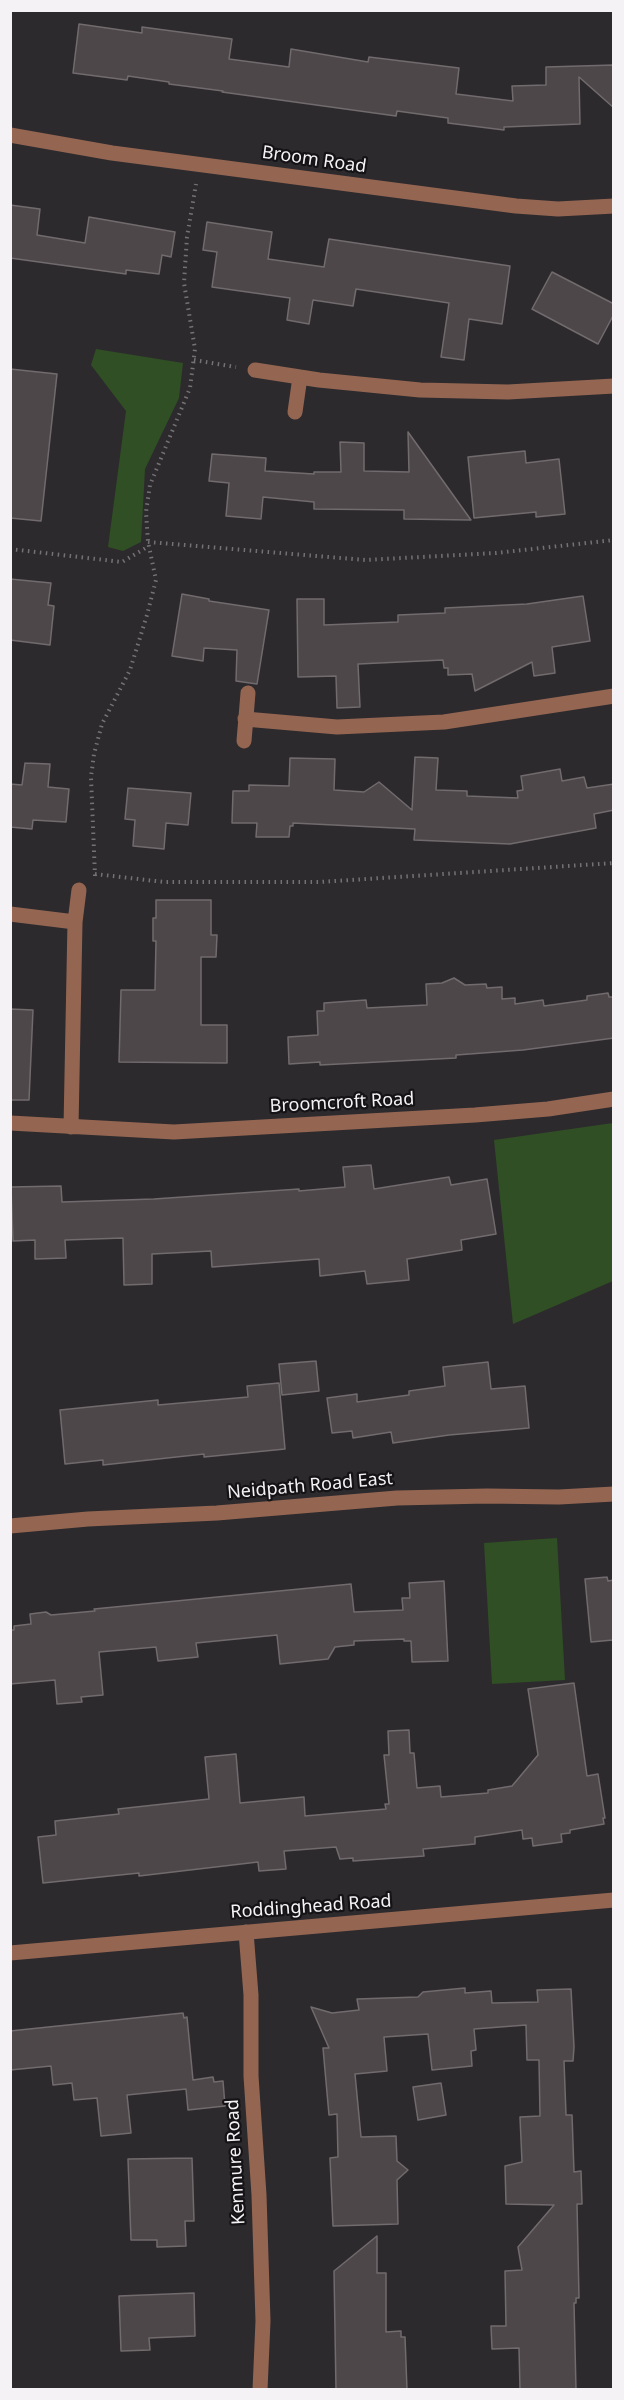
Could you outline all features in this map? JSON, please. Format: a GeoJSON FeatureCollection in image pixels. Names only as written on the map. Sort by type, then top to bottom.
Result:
{"type":"FeatureCollection","features":[{"type":"Feature","properties":{"kind":"street","name":"Broom Road"},"geometry":{"type":"LineString","coordinates":[[10,135],[112,153],[516,206],[558,209],[614,206]]}},
{"type":"Feature","properties":{"kind":"street"},"geometry":{"type":"LineString","coordinates":[[255,370],[420,390],[508,392],[614,386]]}},
{"type":"Feature","properties":{"kind":"street"},"geometry":{"type":"LineString","coordinates":[[295,412],[300,377]]}},
{"type":"Feature","properties":{"kind":"street"},"geometry":{"type":"LineString","coordinates":[[244,741],[248,693]]}},
{"type":"Feature","properties":{"kind":"street"},"geometry":{"type":"LineString","coordinates":[[245,719],[337,727],[444,722],[614,696]]}},
{"type":"Feature","properties":{"kind":"street"},"geometry":{"type":"LineString","coordinates":[[71,1127],[75,922],[79,890]]}},
{"type":"Feature","properties":{"kind":"street"},"geometry":{"type":"LineString","coordinates":[[10,914],[75,922]]}},
{"type":"Feature","properties":{"kind":"street","name":"Broomcroft Road"},"geometry":{"type":"LineString","coordinates":[[10,1123],[174,1131],[330,1124],[548,1109],[614,1099]]}},
{"type":"Feature","properties":{"kind":"street","name":"Neidpath Road East"},"geometry":{"type":"LineString","coordinates":[[10,1526],[88,1519],[217,1514],[397,1498],[560,1497],[614,1494]]}},
{"type":"Feature","properties":{"kind":"street","name":"Roddinghead Road"},"geometry":{"type":"LineString","coordinates":[[10,1953],[614,1900]]}},
{"type":"Feature","properties":{"kind":"street","name":"Kenmure Road"},"geometry":{"type":"LineString","coordinates":[[246,1932],[251,1995],[251,2076],[262,2310],[260,2390]]}},
{"type":"Feature","properties":{"kind":"path"},"geometry":{"type":"LineString","coordinates":[[79,890],[96,887],[91,777],[94,754],[102,724],[130,670],[156,580],[146,512],[150,485],[190,388],[195,349],[184,283],[187,237],[199,163]]}},
{"type":"Feature","properties":{"kind":"path"},"geometry":{"type":"LineString","coordinates":[[194,360],[255,370]]}},
{"type":"Feature","properties":{"kind":"path"},"geometry":{"type":"LineString","coordinates":[[10,549],[122,562],[149,544],[365,560],[496,553],[614,540]]}},
{"type":"Feature","properties":{"kind":"path"},"geometry":{"type":"LineString","coordinates":[[95,874],[164,882],[320,882],[614,863]]}},
{"type":"Feature","properties":{"kind":"green space"},"geometry":{"type":"Polygon","coordinates":[[[96,349],[183,363],[179,398],[145,469],[141,542],[123,551],[108,547],[126,411],[91,365],[96,349]]]}},
{"type":"Feature","properties":{"kind":"green space"},"geometry":{"type":"Polygon","coordinates":[[[613,1123],[613,1281],[513,1324],[494,1140],[613,1123]]]}},
{"type":"Feature","properties":{"kind":"green space"},"geometry":{"type":"Polygon","coordinates":[[[557,1538],[565,1680],[492,1684],[484,1543],[557,1538]]]}},
{"type":"Feature","properties":{"kind":"building"},"geometry":{"type":"Polygon","coordinates":[[[79,24],[142,33],[142,27],[232,39],[229,59],[289,67],[291,49],[368,62],[369,57],[459,68],[456,94],[513,101],[512,86],[546,85],[546,67],[614,65],[614,108],[579,77],[580,124],[504,127],[504,130],[448,123],[448,118],[397,111],[396,116],[222,92],[128,76],[127,80],[73,73],[79,24]]]}},
{"type":"Feature","properties":{"kind":"building"},"geometry":{"type":"Polygon","coordinates":[[[10,205],[40,209],[37,235],[85,243],[89,217],[175,232],[171,257],[162,255],[159,274],[126,270],[126,274],[10,258],[10,205]]]}},
{"type":"Feature","properties":{"kind":"building"},"geometry":{"type":"Polygon","coordinates":[[[207,222],[272,232],[268,259],[324,267],[329,239],[510,266],[502,324],[469,319],[464,360],[441,357],[449,303],[356,289],[353,306],[313,300],[309,324],[287,320],[290,298],[212,287],[217,252],[203,250],[207,222]]]}},
{"type":"Feature","properties":{"kind":"building"},"geometry":{"type":"Polygon","coordinates":[[[552,272],[614,304],[614,314],[598,344],[532,309],[552,272]]]}},
{"type":"Feature","properties":{"kind":"building"},"geometry":{"type":"Polygon","coordinates":[[[10,369],[57,374],[41,521],[10,518],[10,369]]]}},
{"type":"Feature","properties":{"kind":"building"},"geometry":{"type":"Polygon","coordinates":[[[408,432],[471,520],[404,519],[404,510],[314,509],[314,502],[263,497],[261,519],[226,516],[229,483],[209,481],[212,454],[266,458],[265,471],[314,474],[314,472],[341,472],[340,442],[364,443],[364,471],[409,472],[408,432]]]}},
{"type":"Feature","properties":{"kind":"building"},"geometry":{"type":"Polygon","coordinates":[[[525,451],[526,463],[559,459],[565,514],[536,517],[536,512],[474,518],[468,457],[525,451]]]}},
{"type":"Feature","properties":{"kind":"building"},"geometry":{"type":"Polygon","coordinates":[[[10,579],[51,583],[48,605],[54,606],[50,645],[10,640],[10,579]]]}},
{"type":"Feature","properties":{"kind":"building"},"geometry":{"type":"Polygon","coordinates":[[[182,594],[209,599],[209,601],[269,610],[257,684],[236,681],[237,650],[204,648],[203,661],[172,656],[182,594]]]}},
{"type":"Feature","properties":{"kind":"building"},"geometry":{"type":"Polygon","coordinates":[[[583,596],[590,641],[552,647],[555,673],[534,676],[532,662],[475,691],[472,674],[448,675],[448,668],[444,668],[443,660],[358,664],[360,707],[337,708],[336,676],[298,677],[297,599],[324,599],[324,625],[398,622],[398,615],[445,613],[445,608],[527,604],[583,596]]]}},
{"type":"Feature","properties":{"kind":"building"},"geometry":{"type":"Polygon","coordinates":[[[415,757],[438,758],[436,790],[467,791],[467,796],[518,798],[517,791],[523,790],[521,776],[560,769],[562,781],[584,777],[587,788],[614,784],[614,810],[594,814],[596,828],[510,844],[414,840],[415,829],[293,823],[293,826],[290,826],[289,837],[256,837],[257,823],[232,823],[233,791],[249,791],[249,785],[289,786],[290,758],[335,759],[334,790],[364,792],[379,782],[412,810],[415,757]]]}},
{"type":"Feature","properties":{"kind":"building"},"geometry":{"type":"Polygon","coordinates":[[[25,763],[50,764],[48,787],[69,789],[66,822],[33,820],[32,829],[10,827],[10,784],[22,785],[25,763]]]}},
{"type":"Feature","properties":{"kind":"building"},"geometry":{"type":"Polygon","coordinates":[[[128,788],[191,793],[188,825],[166,823],[164,849],[133,846],[135,820],[125,819],[128,788]]]}},
{"type":"Feature","properties":{"kind":"building"},"geometry":{"type":"Polygon","coordinates":[[[156,900],[211,900],[211,935],[217,935],[216,957],[201,957],[201,1025],[227,1025],[227,1063],[119,1062],[121,990],[155,990],[156,941],[153,941],[153,918],[156,918],[156,900]]]}},
{"type":"Feature","properties":{"kind":"building"},"geometry":{"type":"Polygon","coordinates":[[[454,978],[465,985],[486,984],[487,988],[502,987],[502,999],[515,998],[515,1004],[543,1000],[544,1006],[587,1000],[587,996],[608,993],[609,997],[614,997],[614,1038],[523,1050],[456,1055],[456,1058],[320,1065],[320,1062],[289,1064],[288,1037],[318,1035],[317,1011],[324,1011],[324,1003],[366,1000],[367,1008],[427,1005],[426,984],[442,983],[454,978]]]}},
{"type":"Feature","properties":{"kind":"building"},"geometry":{"type":"Polygon","coordinates":[[[10,1009],[33,1010],[29,1100],[10,1100],[10,1009]]]}},
{"type":"Feature","properties":{"kind":"building"},"geometry":{"type":"Polygon","coordinates":[[[371,1165],[374,1189],[449,1177],[451,1185],[487,1179],[496,1234],[461,1240],[462,1250],[407,1259],[409,1280],[367,1284],[365,1271],[320,1276],[319,1259],[212,1267],[211,1251],[152,1254],[152,1284],[124,1285],[123,1238],[65,1240],[66,1258],[35,1259],[35,1240],[13,1241],[11,1187],[61,1186],[62,1202],[154,1199],[299,1189],[299,1191],[345,1187],[343,1167],[371,1165]]]}},
{"type":"Feature","properties":{"kind":"building"},"geometry":{"type":"Polygon","coordinates":[[[316,1361],[319,1391],[282,1395],[279,1364],[316,1361]]]}},
{"type":"Feature","properties":{"kind":"building"},"geometry":{"type":"Polygon","coordinates":[[[488,1362],[491,1389],[525,1386],[529,1428],[449,1435],[393,1443],[391,1432],[353,1438],[352,1431],[332,1433],[327,1398],[357,1394],[357,1402],[409,1395],[409,1391],[445,1386],[443,1367],[488,1362]]]}},
{"type":"Feature","properties":{"kind":"building"},"geometry":{"type":"Polygon","coordinates":[[[279,1383],[285,1449],[204,1457],[204,1454],[103,1465],[103,1460],[65,1464],[60,1410],[158,1400],[158,1405],[248,1397],[247,1386],[279,1383]]]}},
{"type":"Feature","properties":{"kind":"building"},"geometry":{"type":"Polygon","coordinates":[[[607,1577],[608,1581],[614,1580],[613,1640],[591,1642],[585,1579],[607,1577]]]}},
{"type":"Feature","properties":{"kind":"building"},"geometry":{"type":"Polygon","coordinates":[[[444,1581],[448,1661],[412,1662],[411,1641],[404,1641],[404,1639],[354,1641],[354,1645],[335,1647],[328,1659],[280,1664],[277,1635],[196,1643],[198,1657],[158,1661],[156,1647],[99,1652],[103,1695],[81,1697],[82,1702],[57,1704],[55,1680],[10,1684],[10,1630],[14,1630],[14,1626],[31,1624],[30,1614],[46,1612],[51,1615],[95,1611],[94,1609],[351,1584],[354,1612],[403,1610],[402,1598],[410,1598],[409,1583],[444,1581]]]}},
{"type":"Feature","properties":{"kind":"building"},"geometry":{"type":"Polygon","coordinates":[[[574,1683],[587,1776],[598,1774],[605,1818],[603,1818],[604,1824],[570,1830],[570,1833],[561,1834],[562,1842],[533,1846],[532,1838],[523,1839],[522,1830],[475,1837],[475,1844],[423,1849],[424,1856],[353,1861],[353,1858],[340,1859],[336,1847],[284,1851],[286,1869],[259,1871],[258,1862],[139,1876],[139,1873],[43,1883],[38,1837],[56,1835],[55,1821],[119,1814],[118,1809],[209,1799],[205,1757],[236,1754],[240,1803],[304,1797],[305,1816],[386,1809],[385,1804],[389,1804],[384,1755],[389,1755],[388,1731],[409,1730],[410,1753],[414,1753],[417,1788],[440,1786],[441,1797],[488,1793],[488,1790],[512,1786],[538,1755],[528,1689],[574,1683]]]}},
{"type":"Feature","properties":{"kind":"building"},"geometry":{"type":"Polygon","coordinates":[[[465,1988],[465,1993],[491,1991],[492,2003],[538,2002],[537,1990],[571,1989],[574,2047],[573,2061],[564,2061],[566,2115],[572,2115],[574,2172],[581,2171],[582,2204],[577,2204],[579,2298],[576,2298],[576,2303],[574,2303],[576,2390],[520,2390],[519,2348],[492,2349],[491,2326],[506,2326],[505,2271],[522,2270],[518,2247],[554,2205],[506,2204],[505,2166],[522,2162],[520,2117],[540,2116],[539,2060],[527,2060],[526,2025],[474,2029],[476,2050],[471,2051],[472,2066],[432,2070],[428,2034],[384,2037],[387,2071],[355,2074],[361,2137],[396,2136],[397,2161],[408,2170],[397,2180],[398,2224],[333,2226],[330,2158],[338,2157],[337,2114],[329,2115],[323,2048],[329,2048],[311,2007],[332,2013],[359,2010],[357,1999],[418,1997],[423,1992],[465,1988]]]}},
{"type":"Feature","properties":{"kind":"building"},"geometry":{"type":"Polygon","coordinates":[[[183,2013],[184,2018],[187,2017],[193,2080],[213,2077],[214,2082],[223,2081],[225,2106],[188,2110],[186,2089],[127,2095],[131,2133],[101,2136],[97,2098],[74,2100],[72,2083],[53,2085],[51,2066],[10,2070],[10,2031],[183,2013]]]}},
{"type":"Feature","properties":{"kind":"building"},"geometry":{"type":"Polygon","coordinates":[[[441,2083],[446,2115],[418,2120],[413,2087],[441,2083]]]}},
{"type":"Feature","properties":{"kind":"building"},"geometry":{"type":"Polygon","coordinates":[[[192,2158],[194,2221],[185,2221],[186,2246],[157,2247],[157,2240],[131,2240],[128,2159],[192,2158]]]}},
{"type":"Feature","properties":{"kind":"building"},"geometry":{"type":"Polygon","coordinates":[[[377,2236],[377,2273],[386,2273],[386,2332],[401,2331],[401,2337],[405,2337],[407,2390],[336,2390],[334,2271],[377,2236]]]}},
{"type":"Feature","properties":{"kind":"building"},"geometry":{"type":"Polygon","coordinates":[[[194,2293],[195,2336],[149,2338],[150,2350],[121,2351],[119,2296],[194,2293]]]}}]}
